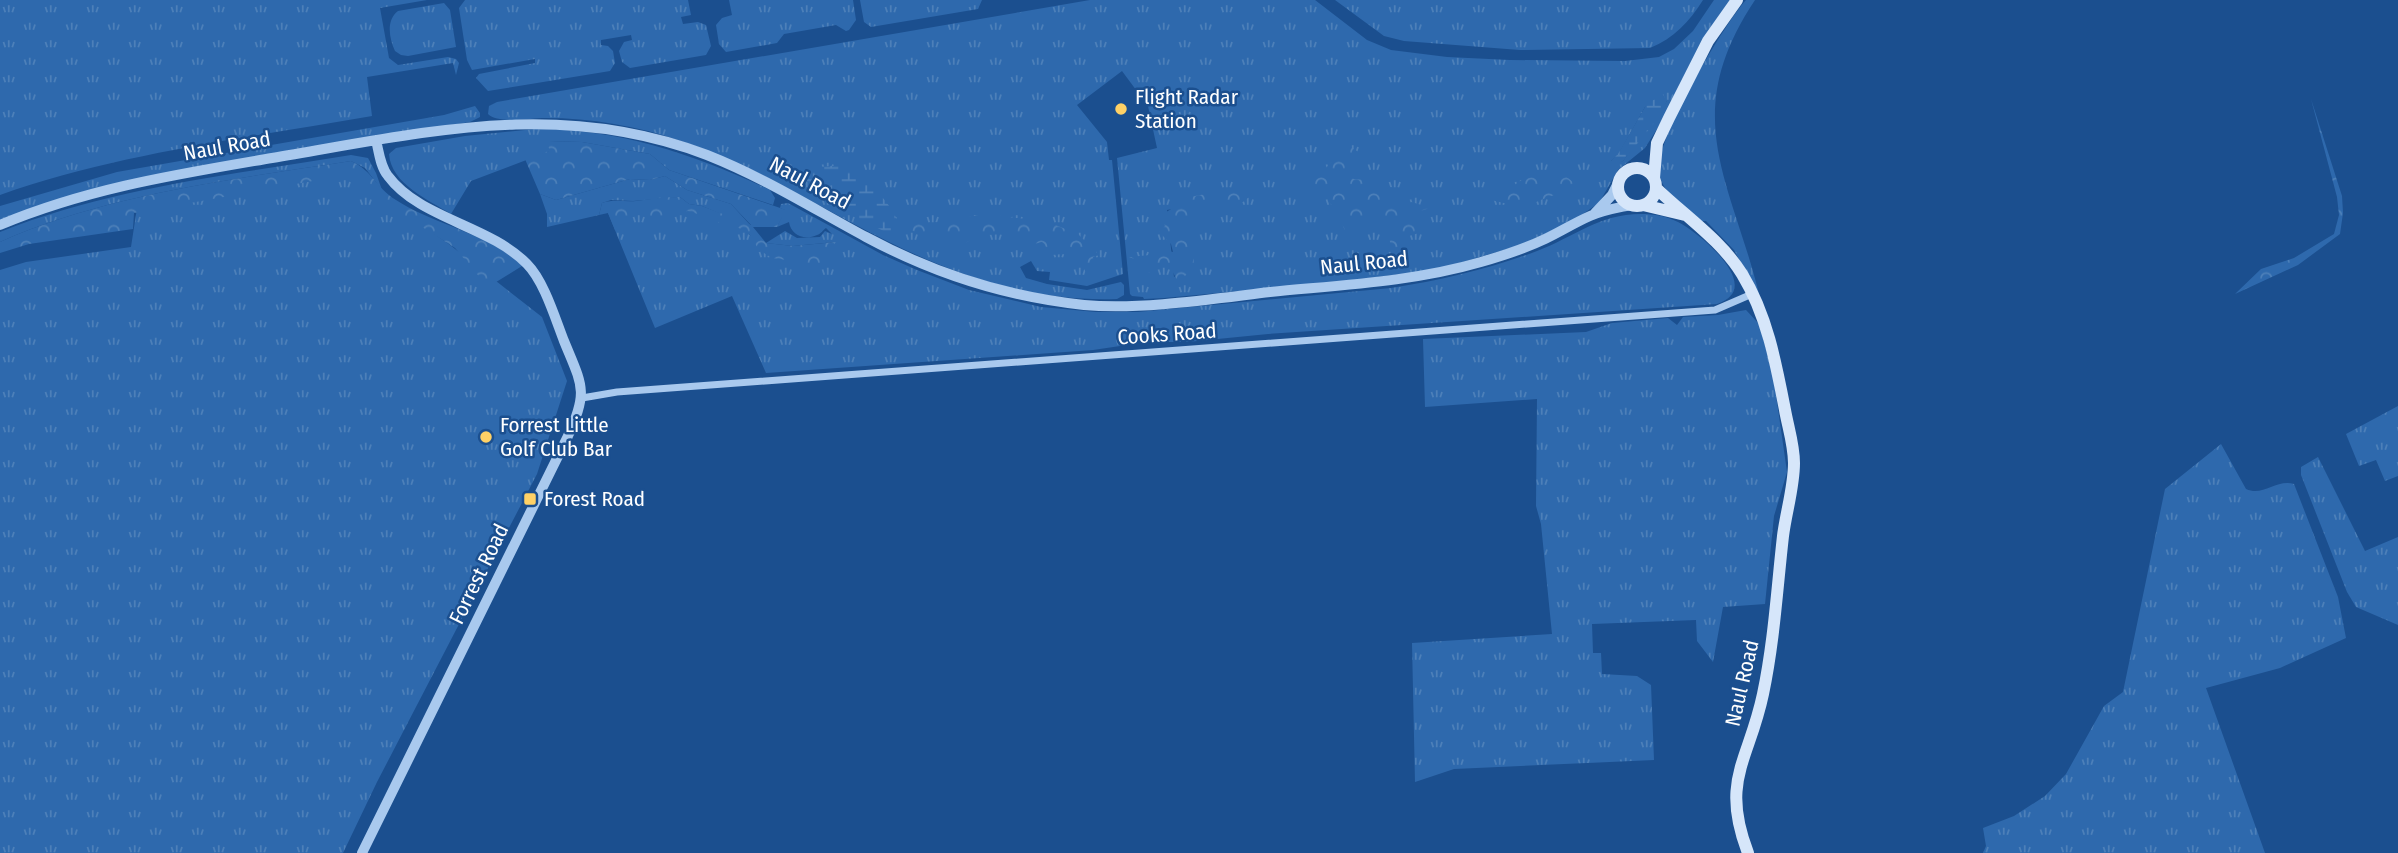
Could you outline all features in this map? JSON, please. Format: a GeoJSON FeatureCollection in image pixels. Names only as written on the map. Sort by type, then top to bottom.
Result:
{"type":"FeatureCollection","features":[{"type":"Feature","properties":{"kind":"main road"},"geometry":{"type":"LineString","coordinates":[[1657,143],[1652,198],[1637,205],[1626,202],[1619,191],[1620,179],[1635,168],[1657,143],[1708,41],[1737,0]]}},
{"type":"Feature","properties":{"kind":"main road"},"geometry":{"type":"LineString","coordinates":[[1635,168],[1647,171],[1655,183]]}},
{"type":"Feature","properties":{"kind":"main road","name":"Naul Road"},"geometry":{"type":"LineString","coordinates":[[1655,183],[1726,253],[1742,274],[1774,352],[1794,460],[1783,534],[1772,648],[1762,697],[1741,762],[1736,788],[1737,813],[1748,853]]}},
{"type":"Feature","properties":{"kind":"main road","name":"Naul Road"},"geometry":{"type":"LineString","coordinates":[[1637,205],[1685,215]]}},
{"type":"Feature","properties":{"kind":"street","name":"Naul Road"},"geometry":{"type":"LineString","coordinates":[[0,225],[73,198],[139,181],[376,140],[474,126],[518,123],[612,128],[666,140],[741,169],[784,190],[864,236],[947,273],[989,288],[1040,299],[1088,305],[1128,305],[1232,297],[1431,274],[1513,252],[1593,215],[1637,205]]}},
{"type":"Feature","properties":{"kind":"street"},"geometry":{"type":"LineString","coordinates":[[376,140],[387,175],[407,195],[499,243],[529,266],[549,303],[579,377],[582,398]]}},
{"type":"Feature","properties":{"kind":"street","name":"Naul Road"},"geometry":{"type":"LineString","coordinates":[[1593,215],[1612,195],[1620,179]]}},
{"type":"Feature","properties":{"kind":"street","name":"Cooks Road"},"geometry":{"type":"LineString","coordinates":[[582,398],[630,391],[1715,310],[1752,294]]}},
{"type":"Feature","properties":{"kind":"street","name":"Forrest Road"},"geometry":{"type":"LineString","coordinates":[[362,853],[568,436],[582,398]]}},
{"type":"Feature","properties":{"kind":"green space"},"geometry":{"type":"Polygon","coordinates":[[[0,0],[427,0],[380,8],[389,58],[398,65],[448,57],[459,63],[456,75],[453,63],[367,77],[372,116],[137,157],[45,180],[0,195],[0,0]]]}},
{"type":"Feature","properties":{"kind":"green space"},"geometry":{"type":"Polygon","coordinates":[[[465,0],[688,0],[691,15],[681,17],[683,24],[698,22],[706,25],[711,46],[706,55],[630,68],[622,62],[619,51],[624,42],[632,40],[631,35],[601,40],[601,45],[608,46],[613,51],[615,63],[610,71],[488,91],[476,78],[479,74],[535,63],[535,59],[472,70],[467,60],[459,8],[465,0]]]}},
{"type":"Feature","properties":{"kind":"green space"},"geometry":{"type":"Polygon","coordinates":[[[729,0],[853,0],[856,20],[846,31],[836,25],[784,34],[777,43],[726,52],[719,44],[716,25],[722,18],[732,15],[729,0]]]}},
{"type":"Feature","properties":{"kind":"green space"},"geometry":{"type":"Polygon","coordinates":[[[860,0],[982,0],[978,9],[871,27],[864,22],[860,0]]]}},
{"type":"Feature","properties":{"kind":"green space"},"geometry":{"type":"Polygon","coordinates":[[[1090,0],[1315,0],[1367,40],[1391,50],[1447,57],[1510,60],[1625,61],[1659,57],[1674,49],[1693,31],[1714,0],[1730,0],[1702,40],[1662,121],[1645,148],[1618,170],[1599,203],[1571,222],[1521,245],[1435,270],[1164,298],[1144,299],[1130,294],[1117,158],[1157,148],[1148,106],[1122,71],[1077,105],[1107,142],[1109,160],[1112,160],[1123,274],[1087,286],[1049,280],[1050,272],[1037,271],[1031,261],[1020,267],[1026,278],[1087,290],[1121,282],[1124,285],[1124,295],[1117,299],[1057,296],[999,285],[970,276],[914,254],[761,174],[708,151],[648,131],[614,124],[562,118],[499,119],[488,114],[489,106],[497,102],[1090,0]],[[1667,101],[1645,107],[1618,155],[1611,161],[1614,164],[1623,161],[1667,101]],[[1187,206],[1167,210],[1174,277],[1192,264],[1187,206]]]}},
{"type":"Feature","properties":{"kind":"green space"},"geometry":{"type":"Polygon","coordinates":[[[1335,0],[1703,0],[1680,28],[1650,48],[1520,50],[1404,41],[1384,36],[1335,0]]]}},
{"type":"Feature","properties":{"kind":"green space"},"geometry":{"type":"Polygon","coordinates":[[[1746,0],[1755,0],[1732,42],[1719,79],[1715,115],[1718,149],[1726,183],[1760,298],[1734,250],[1706,221],[1700,221],[1675,200],[1665,188],[1659,173],[1660,158],[1678,111],[1707,57],[1746,0]]]}},
{"type":"Feature","properties":{"kind":"green space"},"geometry":{"type":"Polygon","coordinates":[[[444,3],[450,10],[456,47],[408,56],[395,51],[390,29],[392,19],[398,11],[444,3]]]}},
{"type":"Feature","properties":{"kind":"green space"},"geometry":{"type":"Polygon","coordinates":[[[1662,93],[1667,101],[1655,122],[1623,161],[1610,168],[1611,161],[1618,154],[1645,107],[1662,93]]]}},
{"type":"Feature","properties":{"kind":"green space"},"geometry":{"type":"Polygon","coordinates":[[[2311,99],[2342,196],[2340,234],[2298,265],[2235,294],[2261,269],[2294,258],[2334,234],[2339,215],[2337,197],[2311,99]]]}},
{"type":"Feature","properties":{"kind":"green space"},"geometry":{"type":"Polygon","coordinates":[[[475,106],[480,117],[470,122],[291,150],[0,220],[0,206],[117,172],[444,115],[475,106]]]}},
{"type":"Feature","properties":{"kind":"green space"},"geometry":{"type":"Polygon","coordinates":[[[535,129],[597,133],[656,146],[713,165],[770,190],[775,198],[773,205],[669,170],[650,154],[582,142],[549,141],[550,151],[471,181],[451,214],[412,190],[391,165],[389,154],[396,148],[465,136],[535,129]]]}},
{"type":"Feature","properties":{"kind":"green space"},"geometry":{"type":"Polygon","coordinates":[[[549,141],[582,142],[650,154],[669,170],[786,210],[777,227],[753,227],[766,243],[793,246],[836,242],[825,256],[824,265],[772,258],[759,250],[750,235],[739,228],[727,228],[714,219],[688,211],[649,218],[633,213],[615,230],[608,213],[599,215],[602,203],[674,197],[751,225],[731,204],[687,190],[665,176],[650,180],[630,179],[556,200],[540,194],[525,159],[549,151],[549,141]]]}},
{"type":"Feature","properties":{"kind":"green space"},"geometry":{"type":"Polygon","coordinates":[[[1348,145],[1363,155],[1353,179],[1393,188],[1403,204],[1412,202],[1430,208],[1414,213],[1423,224],[1419,233],[1409,236],[1412,253],[1394,255],[1382,215],[1362,231],[1345,230],[1326,195],[1295,186],[1319,175],[1348,145]]]}},
{"type":"Feature","properties":{"kind":"green space"},"geometry":{"type":"Polygon","coordinates":[[[351,155],[368,158],[382,190],[365,168],[351,161],[172,190],[128,200],[41,225],[0,242],[0,232],[129,193],[351,155]]]}},
{"type":"Feature","properties":{"kind":"green space"},"geometry":{"type":"Polygon","coordinates":[[[351,161],[396,200],[495,246],[522,266],[488,287],[455,248],[405,216],[381,207],[383,201],[370,199],[346,175],[134,213],[133,229],[29,244],[0,253],[0,242],[41,225],[128,200],[172,190],[351,161]]]}},
{"type":"Feature","properties":{"kind":"green space"},"geometry":{"type":"Polygon","coordinates":[[[846,165],[887,202],[901,232],[896,237],[849,213],[800,178],[815,168],[846,165]]]}},
{"type":"Feature","properties":{"kind":"green space"},"geometry":{"type":"Polygon","coordinates":[[[347,173],[450,245],[542,317],[567,381],[537,474],[343,853],[0,853],[0,270],[26,262],[131,247],[137,208],[347,173]]]}},
{"type":"Feature","properties":{"kind":"green space"},"geometry":{"type":"Polygon","coordinates":[[[1563,174],[1578,186],[1529,206],[1520,201],[1508,204],[1491,200],[1525,178],[1563,174]]]}},
{"type":"Feature","properties":{"kind":"green space"},"geometry":{"type":"Polygon","coordinates":[[[665,176],[687,190],[731,204],[752,227],[702,206],[689,204],[680,197],[611,200],[602,203],[599,215],[547,227],[547,214],[540,194],[556,200],[630,179],[650,180],[665,176]]]}},
{"type":"Feature","properties":{"kind":"green space"},"geometry":{"type":"Polygon","coordinates":[[[1231,189],[1255,192],[1243,202],[1215,204],[1205,213],[1191,212],[1194,268],[1178,282],[1166,259],[1149,273],[1146,263],[1129,257],[1150,255],[1158,248],[1173,252],[1171,244],[1159,232],[1165,226],[1160,216],[1190,197],[1231,189]]]}},
{"type":"Feature","properties":{"kind":"green space"},"geometry":{"type":"Polygon","coordinates":[[[788,203],[883,255],[969,290],[1041,307],[1096,312],[1138,312],[1410,285],[1501,263],[1537,251],[1599,222],[1641,214],[1673,220],[1700,237],[1724,261],[1735,286],[1730,296],[1717,304],[1268,334],[1187,342],[1125,342],[1120,346],[1093,350],[766,373],[732,296],[655,328],[608,213],[686,209],[739,226],[778,258],[835,242],[793,246],[766,243],[785,231],[797,238],[820,237],[825,231],[832,234],[826,228],[812,237],[803,237],[792,230],[789,222],[777,227],[785,210],[780,208],[781,204],[788,203]]]}},
{"type":"Feature","properties":{"kind":"green space"},"geometry":{"type":"Polygon","coordinates":[[[986,214],[1048,222],[1078,234],[1099,255],[1093,257],[1095,271],[1103,276],[1092,284],[1082,264],[1074,256],[1052,255],[1042,242],[1030,245],[1017,234],[978,235],[959,247],[904,228],[910,222],[933,223],[986,214]]]}},
{"type":"Feature","properties":{"kind":"green space"},"geometry":{"type":"Polygon","coordinates":[[[1746,310],[1759,324],[1773,374],[1787,472],[1774,516],[1765,604],[1723,607],[1713,662],[1697,641],[1696,620],[1592,624],[1593,653],[1601,653],[1602,674],[1637,676],[1651,685],[1654,760],[1454,769],[1415,782],[1412,643],[1552,634],[1541,524],[1536,506],[1537,399],[1425,407],[1423,339],[1586,332],[1612,323],[1668,318],[1677,325],[1683,317],[1746,310]]]}},
{"type":"Feature","properties":{"kind":"green space"},"geometry":{"type":"Polygon","coordinates":[[[2398,406],[2398,476],[2385,481],[2376,460],[2359,466],[2346,434],[2398,406]]]}},
{"type":"Feature","properties":{"kind":"green space"},"geometry":{"type":"Polygon","coordinates":[[[2221,444],[2246,489],[2258,491],[2281,484],[2294,484],[2338,597],[2346,638],[2280,668],[2206,688],[2265,853],[1983,853],[1986,846],[1983,828],[2014,816],[2045,796],[2066,774],[2104,706],[2123,692],[2165,489],[2221,444]]]}},
{"type":"Feature","properties":{"kind":"green space"},"geometry":{"type":"Polygon","coordinates":[[[2318,457],[2365,551],[2398,537],[2398,625],[2356,607],[2347,592],[2301,475],[2301,467],[2318,457]]]}},
{"type":"Feature","properties":{"kind":"place","name":"Flight Radar Station"},"geometry":{"type":"Point","coordinates":[1121,109]}},
{"type":"Feature","properties":{"kind":"place","name":"Forrest Little Golf Club Bar"},"geometry":{"type":"Point","coordinates":[486,437]}},
{"type":"Feature","properties":{"kind":"place","name":"Forest Road"},"geometry":{"type":"Point","coordinates":[530,499]}}]}
